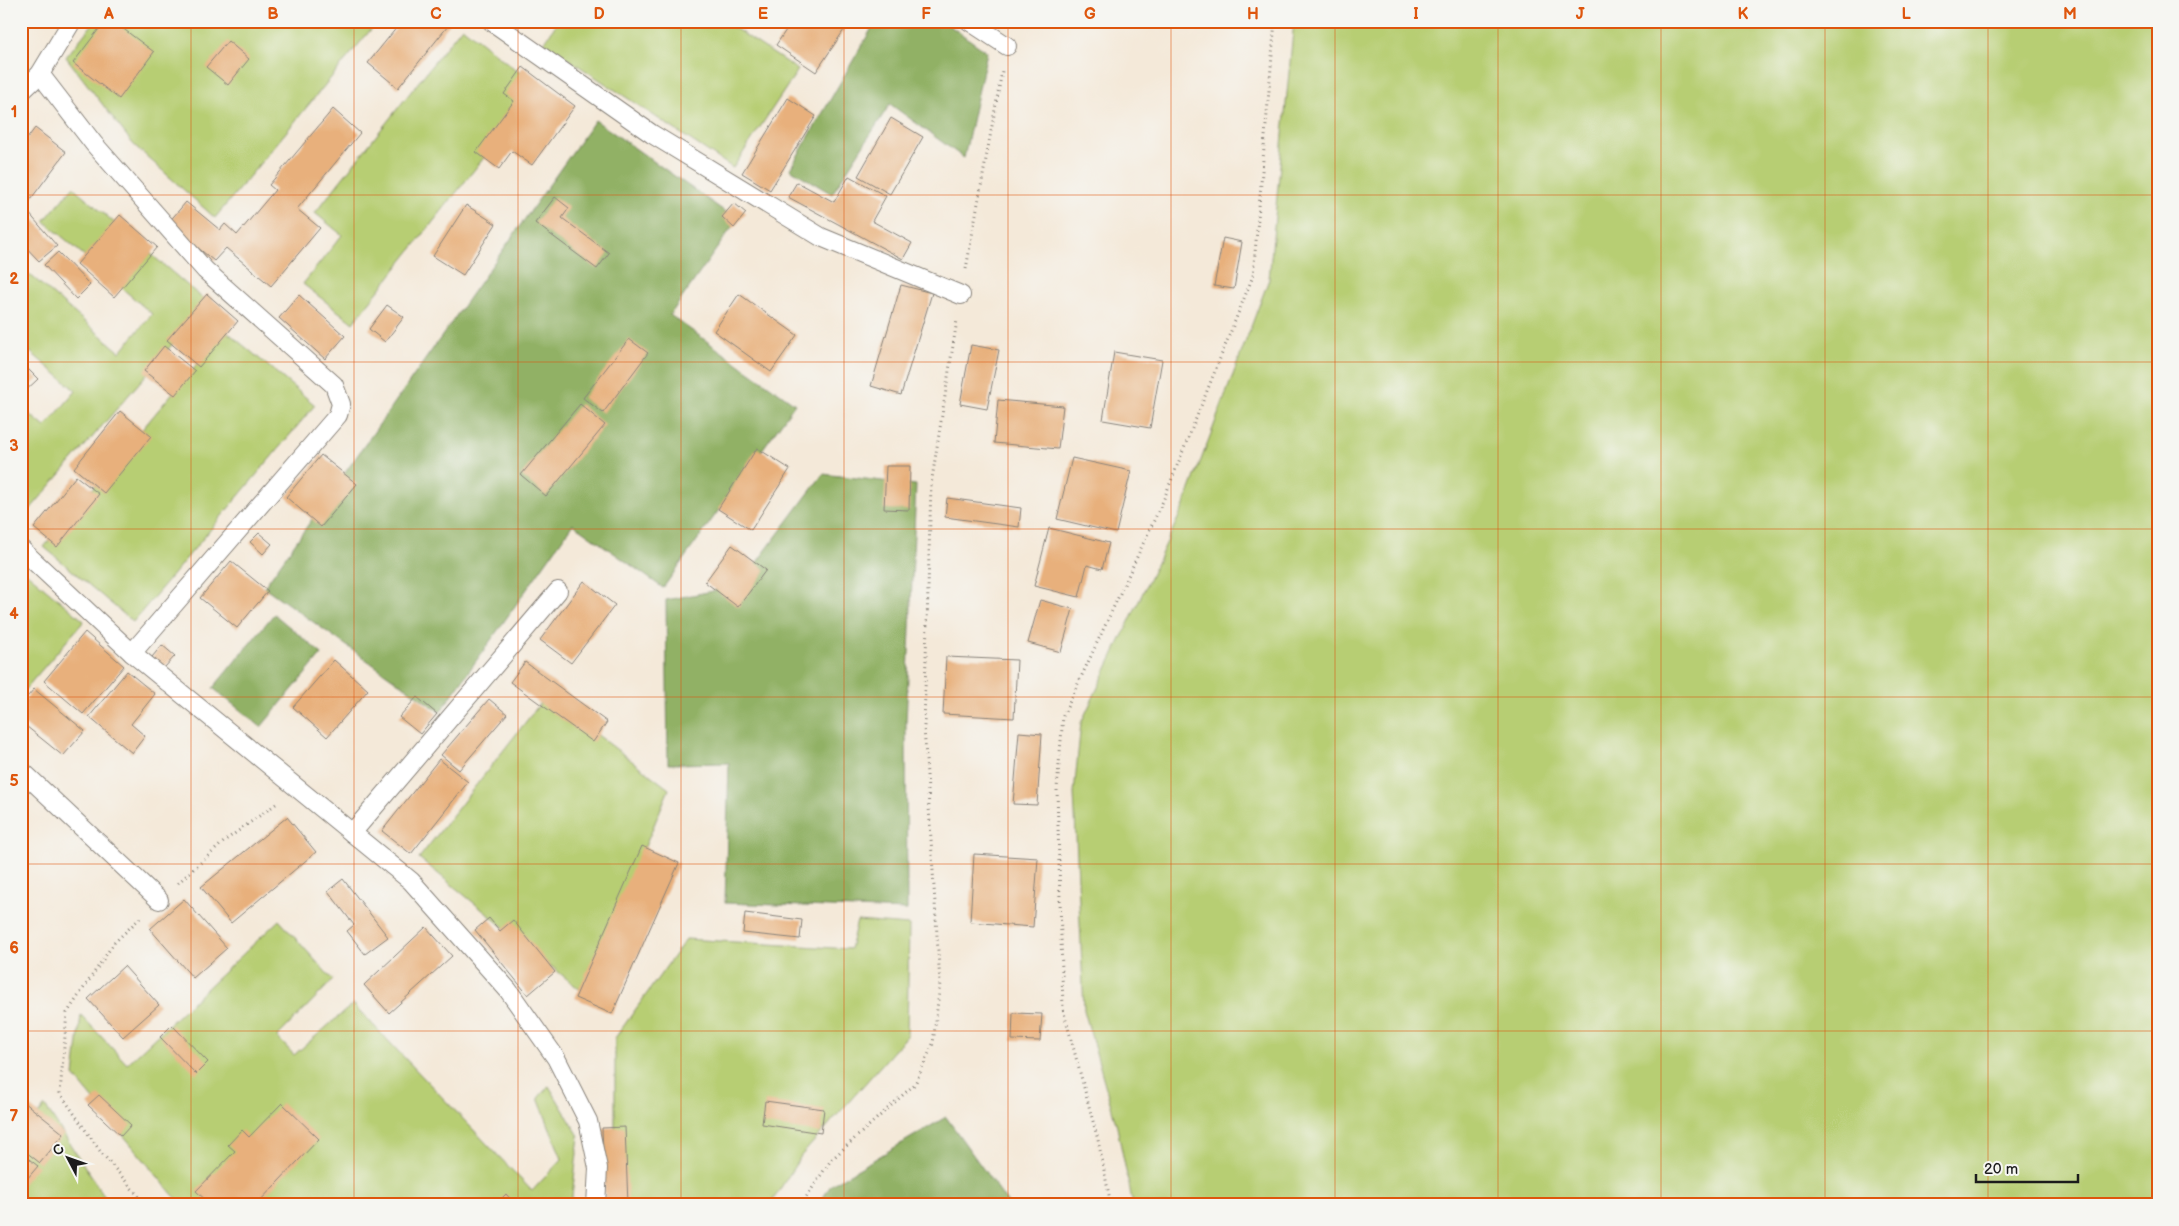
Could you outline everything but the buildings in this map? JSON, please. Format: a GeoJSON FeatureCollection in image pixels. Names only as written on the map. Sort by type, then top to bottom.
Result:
{"type":"FeatureCollection","features":[{"type":"Feature","properties":{"kind":"lane"},"geometry":{"type":"LineString","coordinates":[[21,92],[40,74],[72,21]]}},
{"type":"Feature","properties":{"kind":"lane"},"geometry":{"type":"LineString","coordinates":[[491,21],[652,134],[821,237],[961,295]]}},
{"type":"Feature","properties":{"kind":"lane"},"geometry":{"type":"LineString","coordinates":[[969,21],[1007,46]]}},
{"type":"Feature","properties":{"kind":"lane"},"geometry":{"type":"LineString","coordinates":[[40,74],[94,144],[191,255],[205,270],[334,385],[341,404],[338,415],[132,653]]}},
{"type":"Feature","properties":{"kind":"lane"},"geometry":{"type":"LineString","coordinates":[[21,549],[132,653],[411,881],[508,990],[556,1058],[588,1121],[598,1168],[596,1205]]}},
{"type":"Feature","properties":{"kind":"lane"},"geometry":{"type":"LineString","coordinates":[[352,833],[558,591]]}},
{"type":"Feature","properties":{"kind":"lane"},"geometry":{"type":"LineString","coordinates":[[21,770],[159,900]]}},
{"type":"Feature","properties":{"kind":"path"},"geometry":{"type":"LineString","coordinates":[[1111,1205],[1098,1140],[1064,1009],[1057,789],[1063,716],[1163,501],[1253,276],[1274,21]]}},
{"type":"Feature","properties":{"kind":"path"},"geometry":{"type":"LineString","coordinates":[[802,1205],[831,1160],[915,1084],[933,1044],[940,983],[924,727],[931,485],[961,295],[1007,46]]}},
{"type":"Feature","properties":{"kind":"path"},"geometry":{"type":"LineString","coordinates":[[146,1205],[100,1150],[60,1093],[67,1013],[114,943],[227,838],[298,789]]}},
{"type":"Feature","properties":{"kind":"green space"},"geometry":{"type":"Polygon","coordinates":[[[95,21],[378,21],[215,218],[133,144],[66,57],[95,21]]]}},
{"type":"Feature","properties":{"kind":"green space"},"geometry":{"type":"Polygon","coordinates":[[[558,21],[724,21],[798,70],[733,168],[544,43],[558,21]]]}},
{"type":"Feature","properties":{"kind":"green space"},"geometry":{"type":"Polygon","coordinates":[[[876,21],[943,21],[987,52],[964,158],[890,104],[832,194],[790,169],[876,21]]]}},
{"type":"Feature","properties":{"kind":"green space"},"geometry":{"type":"Polygon","coordinates":[[[1294,21],[2158,21],[2158,1205],[1133,1205],[1117,1127],[1084,1010],[1074,793],[1081,723],[1183,508],[1269,279],[1294,21]]]}},
{"type":"Feature","properties":{"kind":"green space"},"geometry":{"type":"Polygon","coordinates":[[[462,27],[539,88],[353,323],[303,284],[342,235],[315,213],[462,27]]]}},
{"type":"Feature","properties":{"kind":"green space"},"geometry":{"type":"Polygon","coordinates":[[[595,120],[737,220],[670,315],[795,404],[663,588],[573,524],[440,712],[264,587],[595,120]]]}},
{"type":"Feature","properties":{"kind":"green space"},"geometry":{"type":"Polygon","coordinates":[[[73,187],[208,303],[21,520],[21,407],[45,427],[76,391],[21,344],[21,267],[120,352],[152,314],[44,221],[73,187]]]}},
{"type":"Feature","properties":{"kind":"green space"},"geometry":{"type":"Polygon","coordinates":[[[225,330],[315,405],[133,622],[44,547],[225,330]]]}},
{"type":"Feature","properties":{"kind":"green space"},"geometry":{"type":"Polygon","coordinates":[[[823,474],[916,485],[906,724],[907,910],[725,903],[729,763],[668,764],[666,600],[739,586],[823,474]]]}},
{"type":"Feature","properties":{"kind":"green space"},"geometry":{"type":"Polygon","coordinates":[[[21,568],[84,621],[21,694],[21,568]]]}},
{"type":"Feature","properties":{"kind":"green space"},"geometry":{"type":"Polygon","coordinates":[[[274,614],[322,654],[261,727],[213,688],[274,614]]]}},
{"type":"Feature","properties":{"kind":"green space"},"geometry":{"type":"Polygon","coordinates":[[[546,696],[669,789],[584,993],[419,858],[546,696]]]}},
{"type":"Feature","properties":{"kind":"green space"},"geometry":{"type":"Polygon","coordinates":[[[279,920],[333,980],[277,1037],[294,1055],[353,1004],[532,1191],[562,1159],[538,1098],[549,1086],[579,1136],[571,1205],[184,1205],[173,1195],[74,1076],[81,1015],[127,1064],[279,920]]]}},
{"type":"Feature","properties":{"kind":"green space"},"geometry":{"type":"Polygon","coordinates":[[[857,921],[909,925],[907,1036],[801,1156],[770,1205],[637,1205],[615,1199],[615,1038],[686,939],[850,949],[857,921]]]}},
{"type":"Feature","properties":{"kind":"green space"},"geometry":{"type":"Polygon","coordinates":[[[45,1106],[110,1205],[21,1205],[21,1136],[45,1106]]]}},
{"type":"Feature","properties":{"kind":"green space"},"geometry":{"type":"Polygon","coordinates":[[[946,1117],[1009,1205],[818,1205],[831,1185],[946,1117]]]}}]}
